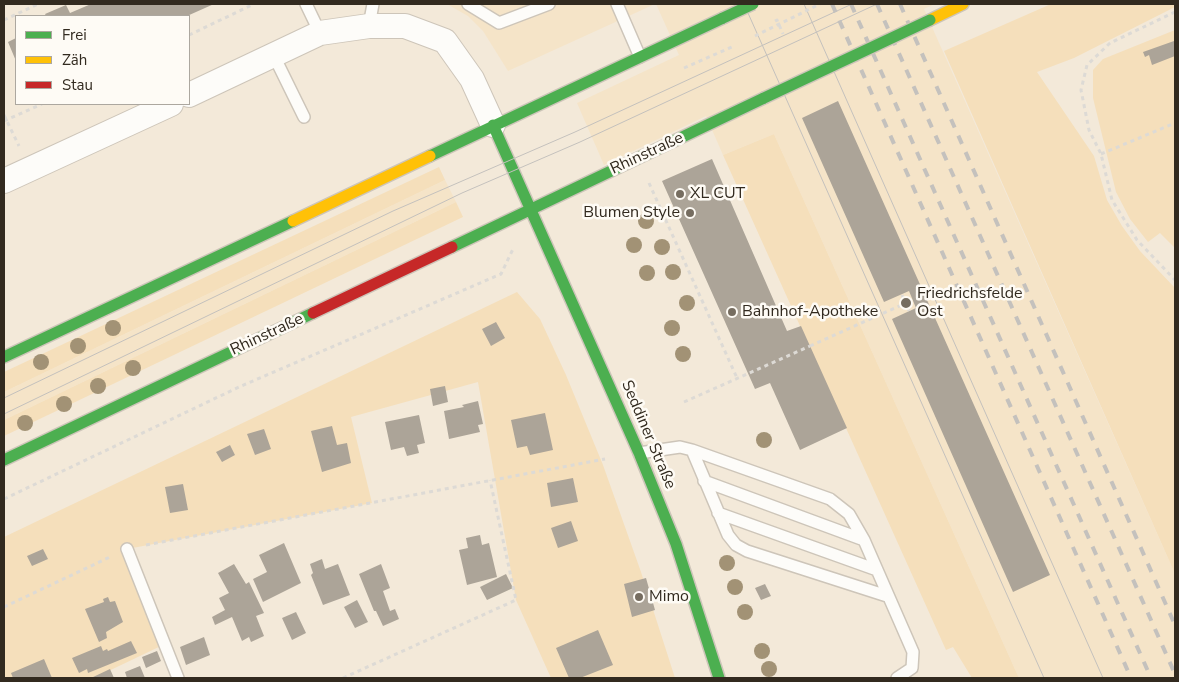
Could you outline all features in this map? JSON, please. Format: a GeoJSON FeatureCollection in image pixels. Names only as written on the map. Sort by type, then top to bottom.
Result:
{"type":"FeatureCollection","features":[{"type":"Feature","properties":{"kind":"main road"},"geometry":{"type":"LineString","coordinates":[[4,357],[753,4]]}},
{"type":"Feature","properties":{"kind":"main road","name":"Rhinstraße"},"geometry":{"type":"LineString","coordinates":[[4,460],[532,211],[963,4]]}},
{"type":"Feature","properties":{"kind":"main road"},"geometry":{"type":"LineString","coordinates":[[493,125],[532,211]]}},
{"type":"Feature","properties":{"kind":"main road","name":"Seddiner Straße"},"geometry":{"type":"LineString","coordinates":[[532,211],[639,452],[676,544],[719,678]]}},
{"type":"Feature","properties":{"kind":"street"},"geometry":{"type":"LineString","coordinates":[[190,96],[320,34],[371,15],[445,42],[472,79],[493,125]]}},
{"type":"Feature","properties":{"kind":"street"},"geometry":{"type":"LineString","coordinates":[[4,181],[169,105]]}},
{"type":"Feature","properties":{"kind":"lane"},"geometry":{"type":"LineString","coordinates":[[306,4],[320,34]]}},
{"type":"Feature","properties":{"kind":"lane"},"geometry":{"type":"LineString","coordinates":[[468,4],[499,23],[543,5]]}},
{"type":"Feature","properties":{"kind":"lane"},"geometry":{"type":"LineString","coordinates":[[617,4],[640,57]]}},
{"type":"Feature","properties":{"kind":"lane"},"geometry":{"type":"LineString","coordinates":[[274,56],[304,117]]}},
{"type":"Feature","properties":{"kind":"lane"},"geometry":{"type":"LineString","coordinates":[[639,452],[680,447],[692,450],[830,499],[849,514],[864,540],[913,652],[912,668],[897,678]]}},
{"type":"Feature","properties":{"kind":"lane"},"geometry":{"type":"LineString","coordinates":[[692,450],[728,535],[736,545],[747,551],[887,596]]}},
{"type":"Feature","properties":{"kind":"lane"},"geometry":{"type":"LineString","coordinates":[[704,481],[864,540]]}},
{"type":"Feature","properties":{"kind":"lane"},"geometry":{"type":"LineString","coordinates":[[718,513],[877,570]]}},
{"type":"Feature","properties":{"kind":"lane"},"geometry":{"type":"LineString","coordinates":[[127,549],[178,678]]}},
{"type":"Feature","properties":{"kind":"path"},"geometry":{"type":"LineString","coordinates":[[4,20],[36,4]]}},
{"type":"Feature","properties":{"kind":"path"},"geometry":{"type":"LineString","coordinates":[[190,35],[254,4]]}},
{"type":"Feature","properties":{"kind":"path"},"geometry":{"type":"LineString","coordinates":[[1175,12],[1110,43],[1087,65],[1081,90],[1089,130],[1100,154],[1112,200],[1138,240],[1175,280]]}},
{"type":"Feature","properties":{"kind":"path"},"geometry":{"type":"LineString","coordinates":[[5,120],[40,105]]}},
{"type":"Feature","properties":{"kind":"path"},"geometry":{"type":"LineString","coordinates":[[4,115],[29,168]]}},
{"type":"Feature","properties":{"kind":"path"},"geometry":{"type":"LineString","coordinates":[[1100,154],[1175,124]]}},
{"type":"Feature","properties":{"kind":"path"},"geometry":{"type":"LineString","coordinates":[[647,180],[736,378]]}},
{"type":"Feature","properties":{"kind":"path"},"geometry":{"type":"LineString","coordinates":[[4,499],[238,387],[501,274]]}},
{"type":"Feature","properties":{"kind":"path"},"geometry":{"type":"LineString","coordinates":[[902,295],[909,311]]}},
{"type":"Feature","properties":{"kind":"path"},"geometry":{"type":"LineString","coordinates":[[684,402],[906,303]]}},
{"type":"Feature","properties":{"kind":"path"},"geometry":{"type":"LineString","coordinates":[[4,607],[127,549],[605,459]]}},
{"type":"Feature","properties":{"kind":"path"},"geometry":{"type":"LineString","coordinates":[[343,678],[516,600],[490,480]]}},
{"type":"Feature","properties":{"kind":"shaded area"},"geometry":{"type":"Polygon","coordinates":[[[447,4],[655,4],[508,71],[483,31],[468,16],[447,4]]]}},
{"type":"Feature","properties":{"kind":"shaded area"},"geometry":{"type":"Polygon","coordinates":[[[656,4],[935,4],[924,9],[1175,574],[1175,678],[1019,678],[774,134],[723,155],[706,116],[604,165],[577,103],[679,55],[656,4]]]}},
{"type":"Feature","properties":{"kind":"shaded area"},"geometry":{"type":"Polygon","coordinates":[[[1051,4],[1175,4],[1175,7],[1074,58],[1037,72],[1094,156],[1107,200],[1122,226],[1140,251],[1175,288],[1175,574],[944,51],[1051,4]]]}},
{"type":"Feature","properties":{"kind":"shaded area"},"geometry":{"type":"Polygon","coordinates":[[[1175,30],[1175,248],[1160,233],[1148,242],[1130,219],[1116,192],[1093,98],[1093,70],[1103,59],[1175,30]]]}},
{"type":"Feature","properties":{"kind":"shaded area"},"geometry":{"type":"Polygon","coordinates":[[[774,134],[1019,678],[972,678],[953,647],[946,650],[723,155],[774,134]]]}},
{"type":"Feature","properties":{"kind":"shaded area"},"geometry":{"type":"Polygon","coordinates":[[[439,167],[445,180],[4,392],[4,372],[439,167]]]}},
{"type":"Feature","properties":{"kind":"shaded area"},"geometry":{"type":"Polygon","coordinates":[[[445,180],[456,202],[4,420],[4,392],[445,180]]]}},
{"type":"Feature","properties":{"kind":"shaded area"},"geometry":{"type":"Polygon","coordinates":[[[456,202],[463,217],[4,436],[4,420],[456,202]]]}},
{"type":"Feature","properties":{"kind":"shaded area"},"geometry":{"type":"Polygon","coordinates":[[[517,292],[540,319],[566,375],[603,465],[641,572],[675,678],[551,678],[516,600],[478,382],[351,417],[372,503],[127,549],[165,644],[94,678],[4,678],[4,537],[517,292]]]}},
{"type":"Feature","properties":{"kind":"building"},"geometry":{"type":"Polygon","coordinates":[[[91,4],[214,4],[189,15],[45,14],[66,5],[70,13],[91,4]]]}},
{"type":"Feature","properties":{"kind":"building"},"geometry":{"type":"Polygon","coordinates":[[[15,38],[15,59],[8,42],[15,38]]]}},
{"type":"Feature","properties":{"kind":"building"},"geometry":{"type":"Polygon","coordinates":[[[1174,41],[1175,56],[1152,65],[1149,55],[1145,57],[1143,52],[1174,41]]]}},
{"type":"Feature","properties":{"kind":"building"},"geometry":{"type":"Polygon","coordinates":[[[838,101],[1050,575],[1013,592],[892,319],[916,308],[909,291],[884,302],[802,118],[838,101]]]}},
{"type":"Feature","properties":{"kind":"building"},"geometry":{"type":"Polygon","coordinates":[[[712,159],[787,331],[801,326],[847,428],[800,450],[770,383],[755,389],[662,181],[712,159]]]}},
{"type":"Feature","properties":{"kind":"building"},"geometry":{"type":"Polygon","coordinates":[[[496,322],[505,338],[491,346],[482,329],[496,322]]]}},
{"type":"Feature","properties":{"kind":"building"},"geometry":{"type":"Polygon","coordinates":[[[445,386],[448,402],[433,406],[430,389],[445,386]]]}},
{"type":"Feature","properties":{"kind":"building"},"geometry":{"type":"Polygon","coordinates":[[[478,401],[483,424],[478,425],[480,432],[449,439],[444,411],[464,407],[462,405],[478,401]]]}},
{"type":"Feature","properties":{"kind":"building"},"geometry":{"type":"Polygon","coordinates":[[[545,413],[553,450],[530,455],[527,446],[517,448],[511,420],[545,413]]]}},
{"type":"Feature","properties":{"kind":"building"},"geometry":{"type":"Polygon","coordinates":[[[419,415],[425,443],[417,445],[419,453],[407,456],[404,447],[391,450],[385,422],[419,415]]]}},
{"type":"Feature","properties":{"kind":"building"},"geometry":{"type":"Polygon","coordinates":[[[332,426],[337,445],[347,443],[351,463],[322,472],[311,431],[332,426]]]}},
{"type":"Feature","properties":{"kind":"building"},"geometry":{"type":"Polygon","coordinates":[[[264,429],[271,449],[255,455],[247,434],[264,429]]]}},
{"type":"Feature","properties":{"kind":"building"},"geometry":{"type":"Polygon","coordinates":[[[230,445],[235,455],[222,462],[216,452],[230,445]]]}},
{"type":"Feature","properties":{"kind":"building"},"geometry":{"type":"Polygon","coordinates":[[[573,478],[578,502],[551,507],[547,483],[573,478]]]}},
{"type":"Feature","properties":{"kind":"building"},"geometry":{"type":"Polygon","coordinates":[[[183,484],[188,510],[170,513],[165,487],[183,484]]]}},
{"type":"Feature","properties":{"kind":"building"},"geometry":{"type":"Polygon","coordinates":[[[571,521],[578,541],[558,548],[551,528],[571,521]]]}},
{"type":"Feature","properties":{"kind":"building"},"geometry":{"type":"Polygon","coordinates":[[[480,535],[482,545],[489,543],[497,577],[467,585],[459,550],[468,548],[466,538],[480,535]]]}},
{"type":"Feature","properties":{"kind":"building"},"geometry":{"type":"Polygon","coordinates":[[[284,543],[301,583],[263,602],[253,579],[267,572],[259,555],[284,543]]]}},
{"type":"Feature","properties":{"kind":"building"},"geometry":{"type":"Polygon","coordinates":[[[43,549],[48,559],[32,566],[27,556],[43,549]]]}},
{"type":"Feature","properties":{"kind":"building"},"geometry":{"type":"Polygon","coordinates":[[[322,559],[325,569],[338,564],[350,595],[323,605],[311,575],[313,573],[310,564],[322,559]]]}},
{"type":"Feature","properties":{"kind":"building"},"geometry":{"type":"Polygon","coordinates":[[[234,564],[246,584],[249,582],[264,613],[256,616],[264,636],[251,642],[249,637],[242,641],[232,617],[215,625],[212,617],[225,610],[219,598],[229,593],[218,573],[234,564]]]}},
{"type":"Feature","properties":{"kind":"building"},"geometry":{"type":"Polygon","coordinates":[[[381,564],[390,588],[383,591],[390,611],[395,609],[399,619],[383,626],[376,611],[374,611],[359,574],[381,564]]]}},
{"type":"Feature","properties":{"kind":"building"},"geometry":{"type":"Polygon","coordinates":[[[506,574],[513,588],[487,600],[480,587],[506,574]]]}},
{"type":"Feature","properties":{"kind":"building","name":"Mimo"},"geometry":{"type":"Polygon","coordinates":[[[646,578],[655,610],[632,617],[624,584],[646,578]]]}},
{"type":"Feature","properties":{"kind":"building"},"geometry":{"type":"Polygon","coordinates":[[[765,584],[771,596],[761,600],[755,588],[765,584]]]}},
{"type":"Feature","properties":{"kind":"building"},"geometry":{"type":"Polygon","coordinates":[[[108,597],[110,602],[115,601],[123,622],[106,632],[107,638],[99,642],[85,609],[104,602],[103,599],[108,597]]]}},
{"type":"Feature","properties":{"kind":"building"},"geometry":{"type":"Polygon","coordinates":[[[357,600],[368,622],[355,628],[344,607],[357,600]]]}},
{"type":"Feature","properties":{"kind":"building"},"geometry":{"type":"Polygon","coordinates":[[[296,612],[306,633],[292,640],[282,618],[296,612]]]}},
{"type":"Feature","properties":{"kind":"building"},"geometry":{"type":"Polygon","coordinates":[[[598,630],[613,665],[580,678],[569,678],[556,648],[598,630]]]}},
{"type":"Feature","properties":{"kind":"building"},"geometry":{"type":"Polygon","coordinates":[[[204,637],[210,655],[186,665],[180,647],[204,637]]]}},
{"type":"Feature","properties":{"kind":"building"},"geometry":{"type":"Polygon","coordinates":[[[131,641],[137,653],[88,673],[87,669],[79,673],[72,658],[101,646],[103,651],[107,649],[108,651],[131,641]]]}},
{"type":"Feature","properties":{"kind":"building"},"geometry":{"type":"Polygon","coordinates":[[[157,651],[161,661],[146,668],[142,657],[157,651]]]}},
{"type":"Feature","properties":{"kind":"building"},"geometry":{"type":"Polygon","coordinates":[[[44,659],[52,678],[13,678],[11,673],[44,659]]]}},
{"type":"Feature","properties":{"kind":"building"},"geometry":{"type":"Polygon","coordinates":[[[140,666],[145,678],[127,678],[125,672],[140,666]]]}},
{"type":"Feature","properties":{"kind":"building"},"geometry":{"type":"Polygon","coordinates":[[[110,669],[114,678],[91,678],[110,669]]]}},
{"type":"Feature","properties":{"kind":"tram line"},"geometry":{"type":"LineString","coordinates":[[744,4],[1044,678]]}},
{"type":"Feature","properties":{"kind":"tram line"},"geometry":{"type":"LineString","coordinates":[[804,4],[1103,678]]}},
{"type":"Feature","properties":{"kind":"tram line"},"geometry":{"type":"LineString","coordinates":[[4,398],[393,211],[575,132],[852,4]]}},
{"type":"Feature","properties":{"kind":"tram line"},"geometry":{"type":"LineString","coordinates":[[4,414],[462,193],[580,142],[877,4]]}},
{"type":"Feature","properties":{"kind":"railway"},"geometry":{"type":"LineString","coordinates":[[832,4],[1131,678]]}},
{"type":"Feature","properties":{"kind":"railway"},"geometry":{"type":"LineString","coordinates":[[851,4],[1151,678]]}},
{"type":"Feature","properties":{"kind":"railway"},"geometry":{"type":"LineString","coordinates":[[877,4],[1175,674]]}},
{"type":"Feature","properties":{"kind":"railway"},"geometry":{"type":"LineString","coordinates":[[900,4],[1175,625]]}},
{"type":"Feature","properties":{"kind":"traffic: fast"},"geometry":{"type":"LineString","coordinates":[[723,18],[753,4]]}},
{"type":"Feature","properties":{"kind":"traffic: fast"},"geometry":{"type":"LineString","coordinates":[[430,156],[723,18]]}},
{"type":"Feature","properties":{"kind":"traffic: fast"},"geometry":{"type":"LineString","coordinates":[[764,98],[930,20]]}},
{"type":"Feature","properties":{"kind":"traffic: fast"},"geometry":{"type":"LineString","coordinates":[[452,247],[764,98]]}},
{"type":"Feature","properties":{"kind":"traffic: fast"},"geometry":{"type":"LineString","coordinates":[[493,125],[639,453],[676,544],[719,678]]}},
{"type":"Feature","properties":{"kind":"traffic: fast"},"geometry":{"type":"LineString","coordinates":[[4,357],[293,221]]}},
{"type":"Feature","properties":{"kind":"traffic: fast"},"geometry":{"type":"LineString","coordinates":[[4,460],[313,313]]}},
{"type":"Feature","properties":{"kind":"traffic: slow"},"geometry":{"type":"LineString","coordinates":[[930,20],[963,4]]}},
{"type":"Feature","properties":{"kind":"traffic: slow"},"geometry":{"type":"LineString","coordinates":[[293,221],[430,156]]}},
{"type":"Feature","properties":{"kind":"traffic: jam"},"geometry":{"type":"LineString","coordinates":[[313,313],[452,247]]}},
{"type":"Feature","properties":{"kind":"place","name":"XL CUT"},"geometry":{"type":"Point","coordinates":[680,194]}},
{"type":"Feature","properties":{"kind":"place","name":"Blumen Style"},"geometry":{"type":"Point","coordinates":[690,213]}},
{"type":"Feature","properties":{"kind":"place","name":"Friedrichsfelde Ost"},"geometry":{"type":"Point","coordinates":[906,303]}},
{"type":"Feature","properties":{"kind":"place","name":"Bahnhof-Apotheke"},"geometry":{"type":"Point","coordinates":[732,312]}},
{"type":"Feature","properties":{"kind":"place","name":"Mimo"},"geometry":{"type":"Point","coordinates":[639,597]}}]}
